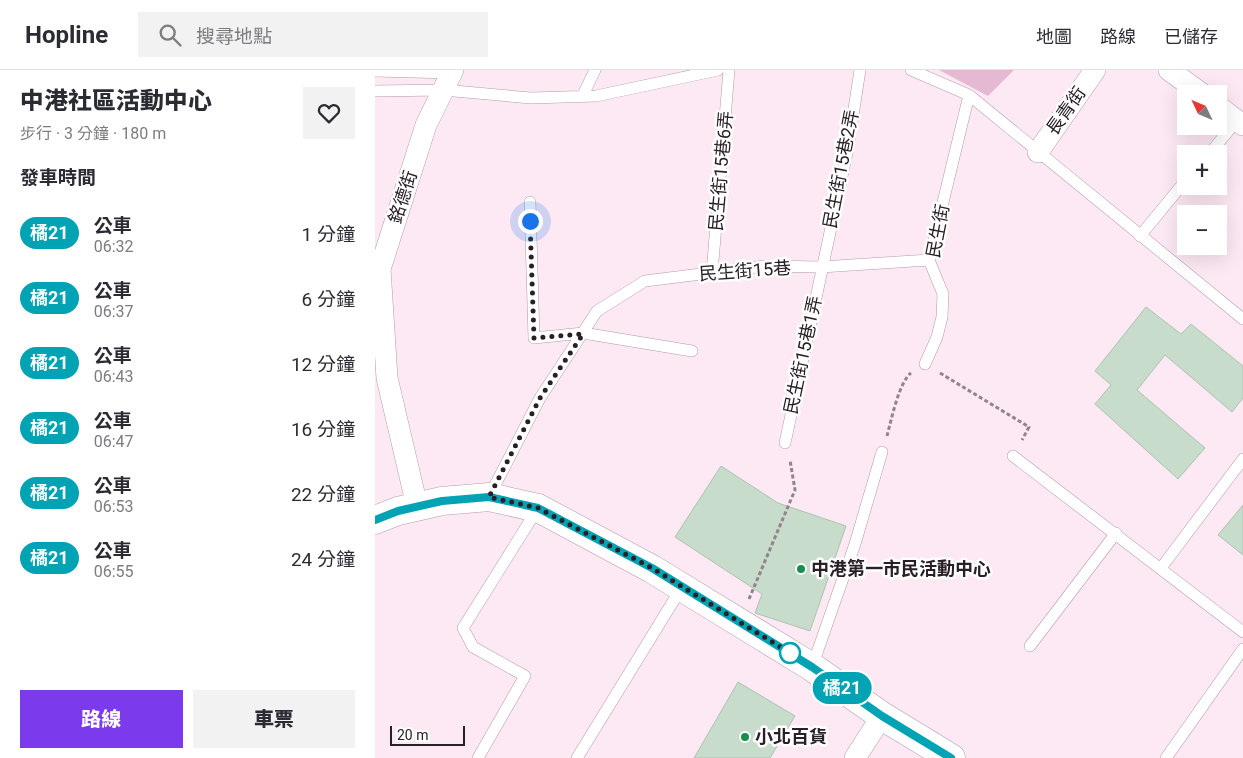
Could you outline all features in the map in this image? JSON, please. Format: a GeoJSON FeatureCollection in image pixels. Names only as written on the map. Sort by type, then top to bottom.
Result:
{"type":"FeatureCollection","features":[{"type":"Feature","properties":{"kind":"street","name":"長青街"},"geometry":{"type":"LineString","coordinates":[[1038,152],[1095,70]]}},
{"type":"Feature","properties":{"kind":"street"},"geometry":{"type":"LineString","coordinates":[[1169,70],[1189,85]]}},
{"type":"Feature","properties":{"kind":"street","name":"銘德街"},"geometry":{"type":"LineString","coordinates":[[417,506],[381,376],[381,268],[426,125],[449,78]]}},
{"type":"Feature","properties":{"kind":"street"},"geometry":{"type":"LineString","coordinates":[[1227,111],[1241,120]]}},
{"type":"Feature","properties":{"kind":"street"},"geometry":{"type":"LineString","coordinates":[[375,520],[417,506],[442,501],[489,497],[538,508],[652,568],[812,667],[882,716],[951,758]]}},
{"type":"Feature","properties":{"kind":"street"},"geometry":{"type":"LineString","coordinates":[[855,758],[882,716]]}},
{"type":"Feature","properties":{"kind":"lane"},"geometry":{"type":"LineString","coordinates":[[375,70],[449,78],[531,98],[596,96],[718,70]]}},
{"type":"Feature","properties":{"kind":"lane"},"geometry":{"type":"LineString","coordinates":[[582,97],[595,70]]}},
{"type":"Feature","properties":{"kind":"lane","name":"民生街15巷6弄"},"geometry":{"type":"LineString","coordinates":[[712,273],[729,70]]}},
{"type":"Feature","properties":{"kind":"lane","name":"民生街15巷2弄"},"geometry":{"type":"LineString","coordinates":[[821,267],[847,148],[860,70]]}},
{"type":"Feature","properties":{"kind":"lane"},"geometry":{"type":"LineString","coordinates":[[911,70],[969,95],[1243,319]]}},
{"type":"Feature","properties":{"kind":"lane"},"geometry":{"type":"LineString","coordinates":[[375,91],[449,78]]}},
{"type":"Feature","properties":{"kind":"lane","name":"民生街"},"geometry":{"type":"LineString","coordinates":[[925,364],[937,337],[942,318],[943,294],[929,260],[969,95]]}},
{"type":"Feature","properties":{"kind":"lane"},"geometry":{"type":"LineString","coordinates":[[1217,145],[1241,120]]}},
{"type":"Feature","properties":{"kind":"lane"},"geometry":{"type":"LineString","coordinates":[[1140,236],[1177,191]]}},
{"type":"Feature","properties":{"kind":"lane"},"geometry":{"type":"LineString","coordinates":[[530,202],[534,338],[583,334],[692,351]]}},
{"type":"Feature","properties":{"kind":"lane","name":"民生街15巷"},"geometry":{"type":"LineString","coordinates":[[489,497],[540,398],[597,311],[645,281],[765,266],[821,267],[929,260]]}},
{"type":"Feature","properties":{"kind":"lane","name":"民生街15巷1弄"},"geometry":{"type":"LineString","coordinates":[[785,443],[821,267]]}},
{"type":"Feature","properties":{"kind":"lane"},"geometry":{"type":"LineString","coordinates":[[812,667],[855,544],[882,452]]}},
{"type":"Feature","properties":{"kind":"lane"},"geometry":{"type":"LineString","coordinates":[[1013,456],[1243,632]]}},
{"type":"Feature","properties":{"kind":"lane"},"geometry":{"type":"LineString","coordinates":[[1161,568],[1243,459]]}},
{"type":"Feature","properties":{"kind":"lane"},"geometry":{"type":"LineString","coordinates":[[478,758],[525,676],[473,647],[463,628],[538,508]]}},
{"type":"Feature","properties":{"kind":"lane"},"geometry":{"type":"LineString","coordinates":[[1030,646],[1116,533]]}},
{"type":"Feature","properties":{"kind":"lane"},"geometry":{"type":"LineString","coordinates":[[577,758],[683,587]]}},
{"type":"Feature","properties":{"kind":"lane"},"geometry":{"type":"LineString","coordinates":[[1166,758],[1243,649]]}},
{"type":"Feature","properties":{"kind":"path"},"geometry":{"type":"LineString","coordinates":[[882,452],[901,389],[908,376],[925,364],[1029,427],[1013,456]]}},
{"type":"Feature","properties":{"kind":"path"},"geometry":{"type":"LineString","coordinates":[[739,622],[795,490],[792,467],[785,443]]}},
{"type":"Feature","properties":{"kind":"shaded area"},"geometry":{"type":"Polygon","coordinates":[[[939,70],[1014,70],[988,96],[939,70]]]}},
{"type":"Feature","properties":{"kind":"building"},"geometry":{"type":"Polygon","coordinates":[[[1146,307],[1181,334],[1191,324],[1243,366],[1243,398],[1232,412],[1165,355],[1137,390],[1205,448],[1178,479],[1095,404],[1111,385],[1095,371],[1146,307]]]}},
{"type":"Feature","properties":{"kind":"building"},"geometry":{"type":"Polygon","coordinates":[[[721,466],[778,503],[846,526],[810,631],[755,613],[762,594],[675,537],[721,466]]]}},
{"type":"Feature","properties":{"kind":"building"},"geometry":{"type":"Polygon","coordinates":[[[1243,505],[1243,555],[1218,535],[1243,505]]]}},
{"type":"Feature","properties":{"kind":"building","name":"小北百貨"},"geometry":{"type":"Polygon","coordinates":[[[738,682],[795,716],[770,758],[694,758],[738,682]]]}},
{"type":"Feature","properties":{"kind":"bus line","name":"橘21"},"geometry":{"type":"LineString","coordinates":[[375,520],[417,506],[442,501],[489,497],[538,508],[652,568],[812,667],[882,716],[951,758]]}},
{"type":"Feature","properties":{"kind":"place","name":"中港第一市民活動中心"},"geometry":{"type":"Point","coordinates":[801,569]}},
{"type":"Feature","properties":{"kind":"place","name":"小北百貨"},"geometry":{"type":"Point","coordinates":[745,737]}},
{"type":"Feature","properties":{"kind":"route"},"geometry":{"type":"LineString","coordinates":[[530,221],[534,338],[583,334],[540,398],[489,497],[538,508],[652,568],[790,653]]}}]}
